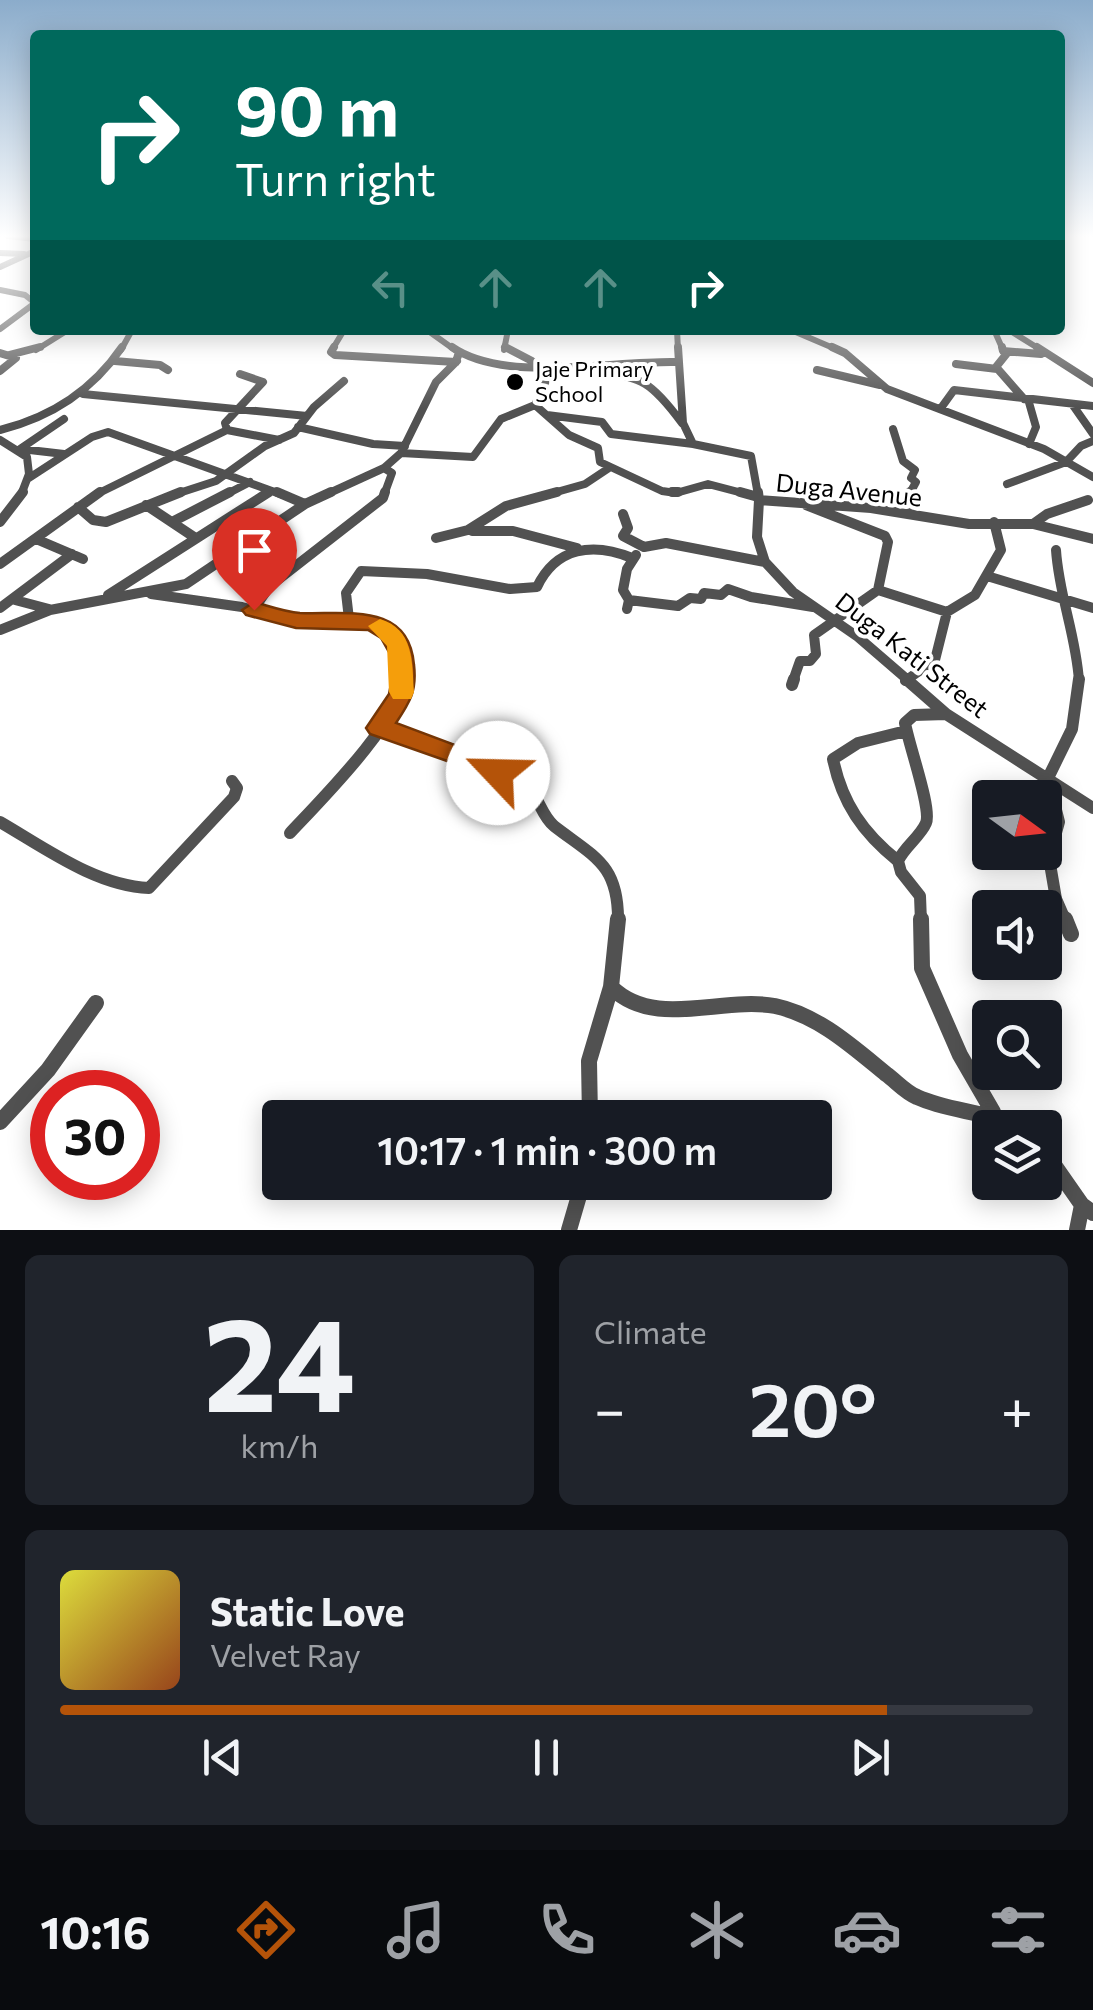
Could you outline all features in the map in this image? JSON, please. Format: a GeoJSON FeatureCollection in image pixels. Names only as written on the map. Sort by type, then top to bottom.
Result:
{"type":"FeatureCollection","features":[{"type":"Feature","properties":{"kind":"street"},"geometry":{"type":"LineString","coordinates":[[0,329],[30,307]]}},
{"type":"Feature","properties":{"kind":"street"},"geometry":{"type":"LineString","coordinates":[[5,354],[34,351],[60,335]]}},
{"type":"Feature","properties":{"kind":"street"},"geometry":{"type":"LineString","coordinates":[[0,430],[30,422],[83,394],[114,361],[129,335]]}},
{"type":"Feature","properties":{"kind":"street"},"geometry":{"type":"LineString","coordinates":[[341,335],[331,352],[334,355],[458,357],[563,366],[634,359],[677,362]]}},
{"type":"Feature","properties":{"kind":"street"},"geometry":{"type":"LineString","coordinates":[[433,335],[458,357]]}},
{"type":"Feature","properties":{"kind":"street"},"geometry":{"type":"LineString","coordinates":[[507,335],[504,350],[563,366],[642,380],[658,390],[683,423],[693,444]]}},
{"type":"Feature","properties":{"kind":"street"},"geometry":{"type":"LineString","coordinates":[[677,335],[683,423]]}},
{"type":"Feature","properties":{"kind":"street"},"geometry":{"type":"LineString","coordinates":[[801,335],[844,354],[880,386]]}},
{"type":"Feature","properties":{"kind":"street"},"geometry":{"type":"LineString","coordinates":[[996,335],[1001,350],[1040,354],[1093,383]]}},
{"type":"Feature","properties":{"kind":"street"},"geometry":{"type":"LineString","coordinates":[[1020,335],[1031,340],[1040,354]]}},
{"type":"Feature","properties":{"kind":"street"},"geometry":{"type":"LineString","coordinates":[[997,369],[1009,352]]}},
{"type":"Feature","properties":{"kind":"street"},"geometry":{"type":"LineString","coordinates":[[0,371],[16,358],[5,354]]}},
{"type":"Feature","properties":{"kind":"street"},"geometry":{"type":"LineString","coordinates":[[4,626],[50,610],[146,593],[199,578],[305,504],[384,468],[403,450],[436,382],[458,357]]}},
{"type":"Feature","properties":{"kind":"street"},"geometry":{"type":"LineString","coordinates":[[114,361],[160,365],[168,370]]}},
{"type":"Feature","properties":{"kind":"street"},"geometry":{"type":"LineString","coordinates":[[956,364],[997,369],[1026,399],[1036,427],[1029,444]]}},
{"type":"Feature","properties":{"kind":"street"},"geometry":{"type":"LineString","coordinates":[[298,428],[403,450],[473,456],[502,414],[535,404],[548,376],[563,366]]}},
{"type":"Feature","properties":{"kind":"street"},"geometry":{"type":"LineString","coordinates":[[817,370],[880,386],[941,408],[1029,444],[1093,477]]}},
{"type":"Feature","properties":{"kind":"street"},"geometry":{"type":"LineString","coordinates":[[226,430],[225,423],[257,393],[263,382],[240,374]]}},
{"type":"Feature","properties":{"kind":"street"},"geometry":{"type":"LineString","coordinates":[[78,508],[93,520],[106,522],[231,474],[265,446],[298,428],[344,381]]}},
{"type":"Feature","properties":{"kind":"street"},"geometry":{"type":"LineString","coordinates":[[941,408],[954,390],[1093,406]]}},
{"type":"Feature","properties":{"kind":"street"},"geometry":{"type":"LineString","coordinates":[[83,394],[307,416]]}},
{"type":"Feature","properties":{"kind":"street"},"geometry":{"type":"LineString","coordinates":[[535,404],[569,435],[598,448],[600,462],[608,468],[662,491],[676,493],[708,484],[759,498],[757,537],[765,562],[730,559],[652,540],[632,558],[624,590],[628,605],[678,606],[690,598],[701,599],[704,592],[721,594],[728,588],[752,597],[814,607]]}},
{"type":"Feature","properties":{"kind":"street"},"geometry":{"type":"LineString","coordinates":[[1008,484],[1066,462],[1093,438],[1072,404]]}},
{"type":"Feature","properties":{"kind":"street"},"geometry":{"type":"LineString","coordinates":[[546,414],[602,422],[611,434],[693,444]]}},
{"type":"Feature","properties":{"kind":"street"},"geometry":{"type":"LineString","coordinates":[[20,449],[64,419]]}},
{"type":"Feature","properties":{"kind":"street"},"geometry":{"type":"LineString","coordinates":[[893,429],[903,461],[916,470],[911,478],[916,482],[904,503],[917,517]]}},
{"type":"Feature","properties":{"kind":"street"},"geometry":{"type":"LineString","coordinates":[[0,564],[78,508],[226,430],[279,440]]}},
{"type":"Feature","properties":{"kind":"street"},"geometry":{"type":"LineString","coordinates":[[29,478],[108,432],[180,455],[305,504]]}},
{"type":"Feature","properties":{"kind":"street"},"geometry":{"type":"LineString","coordinates":[[0,440],[20,449],[66,454]]}},
{"type":"Feature","properties":{"kind":"street","name":"Duga Avenue"},"geometry":{"type":"LineString","coordinates":[[693,444],[751,456],[759,498],[871,508],[969,524],[1032,524],[1093,539]]}},
{"type":"Feature","properties":{"kind":"street"},"geometry":{"type":"LineString","coordinates":[[0,522],[18,502],[29,478],[28,458],[20,449]]}},
{"type":"Feature","properties":{"kind":"street"},"geometry":{"type":"LineString","coordinates":[[254,610],[270,586],[383,498],[392,473],[384,468]]}},
{"type":"Feature","properties":{"kind":"street"},"geometry":{"type":"LineString","coordinates":[[470,532],[503,507],[593,483],[608,468]]}},
{"type":"Feature","properties":{"kind":"street"},"geometry":{"type":"LineString","coordinates":[[172,522],[250,482]]}},
{"type":"Feature","properties":{"kind":"street"},"geometry":{"type":"LineString","coordinates":[[105,598],[194,536],[272,492]]}},
{"type":"Feature","properties":{"kind":"street"},"geometry":{"type":"LineString","coordinates":[[1032,524],[1047,514],[1091,501]]}},
{"type":"Feature","properties":{"kind":"street"},"geometry":{"type":"LineString","coordinates":[[792,685],[800,661],[810,660],[816,654],[814,635],[878,590],[888,542],[885,536],[800,503]]}},
{"type":"Feature","properties":{"kind":"street"},"geometry":{"type":"LineString","coordinates":[[146,505],[194,536]]}},
{"type":"Feature","properties":{"kind":"street"},"geometry":{"type":"LineString","coordinates":[[623,514],[628,528],[623,536],[644,547]]}},
{"type":"Feature","properties":{"kind":"street"},"geometry":{"type":"LineString","coordinates":[[905,681],[935,660],[947,612],[976,595],[987,576],[1000,550],[994,522]]}},
{"type":"Feature","properties":{"kind":"street"},"geometry":{"type":"LineString","coordinates":[[436,538],[513,531],[579,548],[611,548],[632,558]]}},
{"type":"Feature","properties":{"kind":"street"},"geometry":{"type":"LineString","coordinates":[[36,539],[83,559]]}},
{"type":"Feature","properties":{"kind":"street"},"geometry":{"type":"LineString","coordinates":[[349,619],[344,593],[350,580],[361,572],[467,579],[493,588],[529,589],[537,587],[546,567],[579,548]]}},
{"type":"Feature","properties":{"kind":"street"},"geometry":{"type":"LineString","coordinates":[[1056,550],[1062,599],[1076,645],[1080,690],[1072,728],[1048,778],[1059,822],[1049,858],[1051,878],[1071,934]]}},
{"type":"Feature","properties":{"kind":"street"},"geometry":{"type":"LineString","coordinates":[[0,608],[72,554]]}},
{"type":"Feature","properties":{"kind":"street","name":"Duga Kati Street"},"geometry":{"type":"LineString","coordinates":[[765,562],[793,592],[880,655],[946,714],[1093,808]]}},
{"type":"Feature","properties":{"kind":"street"},"geometry":{"type":"LineString","coordinates":[[987,576],[1093,608]]}},
{"type":"Feature","properties":{"kind":"street"},"geometry":{"type":"LineString","coordinates":[[878,590],[947,612]]}},
{"type":"Feature","properties":{"kind":"street"},"geometry":{"type":"LineString","coordinates":[[146,593],[254,610],[296,621],[349,619],[375,623],[390,633],[402,654],[401,696],[324,800],[290,833]]}},
{"type":"Feature","properties":{"kind":"street"},"geometry":{"type":"LineString","coordinates":[[14,600],[50,610]]}},
{"type":"Feature","properties":{"kind":"street"},"geometry":{"type":"LineString","coordinates":[[898,861],[924,828],[930,810],[910,755],[904,723],[914,716],[946,714]]}},
{"type":"Feature","properties":{"kind":"street"},"geometry":{"type":"LineString","coordinates":[[379,728],[460,755],[526,786],[536,798],[541,814],[604,860],[616,890],[617,940],[611,987],[589,1061],[590,1100]]}},
{"type":"Feature","properties":{"kind":"street"},"geometry":{"type":"LineString","coordinates":[[906,731],[882,742],[860,741],[833,759],[836,778],[867,838],[898,861],[901,872],[920,896],[922,968],[960,1055],[992,1110]]}},
{"type":"Feature","properties":{"kind":"street"},"geometry":{"type":"LineString","coordinates":[[0,822],[110,882],[149,888],[234,797],[238,788],[232,781]]}},
{"type":"Feature","properties":{"kind":"street"},"geometry":{"type":"LineString","coordinates":[[611,987],[618,997],[638,1004],[691,1010],[756,1004],[814,1016],[916,1097],[983,1110]]}},
{"type":"Feature","properties":{"kind":"street"},"geometry":{"type":"LineString","coordinates":[[0,1122],[48,1070],[96,1003]]}},
{"type":"Feature","properties":{"kind":"street"},"geometry":{"type":"LineString","coordinates":[[1062,1175],[1088,1209],[1076,1230]]}},
{"type":"Feature","properties":{"kind":"street"},"geometry":{"type":"LineString","coordinates":[[570,1230],[578,1200]]}},
{"type":"Feature","properties":{"kind":"slow traffic"},"geometry":{"type":"LineString","coordinates":[[380,626],[390,633],[402,654],[402,692]]}},
{"type":"Feature","properties":{"kind":"place","name":"Jaje Primary School"},"geometry":{"type":"Point","coordinates":[515,382]}},
{"type":"Feature","properties":{"kind":"route"},"geometry":{"type":"LineString","coordinates":[[254,610],[296,621],[349,619],[375,623],[390,633],[402,654],[404,684],[401,696],[379,728],[460,755],[498,773]]}}]}
